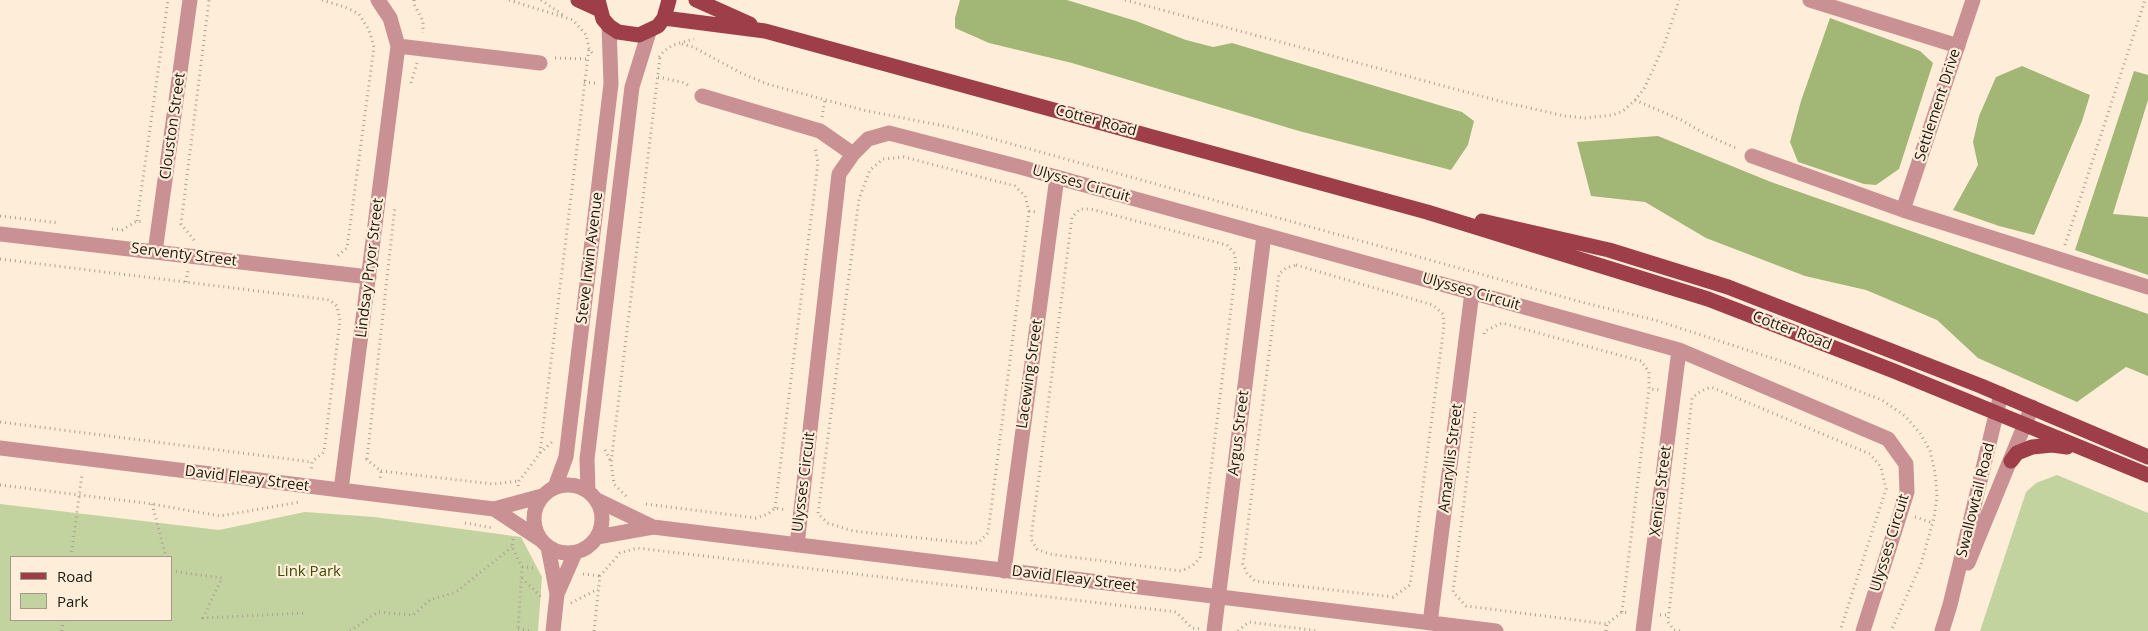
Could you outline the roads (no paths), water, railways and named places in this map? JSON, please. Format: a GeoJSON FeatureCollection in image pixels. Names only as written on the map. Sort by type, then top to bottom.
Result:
{"type":"FeatureCollection","features":[{"type":"Feature","properties":{"kind":"main road"},"geometry":{"type":"LineString","coordinates":[[578,0],[599,5],[609,26],[618,32],[628,35],[639,35],[649,32],[658,26],[664,18],[669,0]]}},
{"type":"Feature","properties":{"kind":"main road","name":"Cotter Road"},"geometry":{"type":"LineString","coordinates":[[696,0],[765,30],[1427,212],[1708,299],[1894,371],[2148,475]]}},
{"type":"Feature","properties":{"kind":"main road","name":"Cotter Road"},"geometry":{"type":"LineString","coordinates":[[664,18],[765,30]]}},
{"type":"Feature","properties":{"kind":"main road","name":"Cotter Road"},"geometry":{"type":"LineString","coordinates":[[1427,212],[1497,223],[1609,250],[1768,301],[2001,394],[2148,458]]}},
{"type":"Feature","properties":{"kind":"main road"},"geometry":{"type":"LineString","coordinates":[[2011,461],[2017,454],[2032,447],[2052,445],[2081,448]]}},
{"type":"Feature","properties":{"kind":"street","name":"Clouston Street"},"geometry":{"type":"LineString","coordinates":[[155,252],[190,0]]}},
{"type":"Feature","properties":{"kind":"street","name":"Lindsay Pryor Street"},"geometry":{"type":"LineString","coordinates":[[341,490],[398,46],[390,18],[378,0]]}},
{"type":"Feature","properties":{"kind":"street"},"geometry":{"type":"LineString","coordinates":[[1810,0],[1958,46]]}},
{"type":"Feature","properties":{"kind":"street","name":"Settlement Drive"},"geometry":{"type":"LineString","coordinates":[[1903,210],[1973,0]]}},
{"type":"Feature","properties":{"kind":"street","name":"Steve Irwin Avenue"},"geometry":{"type":"LineString","coordinates":[[556,487],[566,457],[611,84],[609,26]]}},
{"type":"Feature","properties":{"kind":"street","name":"Steve Irwin Avenue"},"geometry":{"type":"LineString","coordinates":[[592,496],[587,459],[632,87],[649,32]]}},
{"type":"Feature","properties":{"kind":"street"},"geometry":{"type":"LineString","coordinates":[[398,46],[540,63]]}},
{"type":"Feature","properties":{"kind":"street"},"geometry":{"type":"LineString","coordinates":[[702,96],[820,131],[853,154]]}},
{"type":"Feature","properties":{"kind":"street","name":"Ulysses Circuit"},"geometry":{"type":"LineString","coordinates":[[796,545],[839,174],[853,154],[868,139],[889,133],[908,136],[1678,350],[1888,439],[1906,464],[1908,492],[1863,631]]}},
{"type":"Feature","properties":{"kind":"street"},"geometry":{"type":"LineString","coordinates":[[1752,156],[1903,210],[2148,287]]}},
{"type":"Feature","properties":{"kind":"street","name":"Lacewing Street"},"geometry":{"type":"LineString","coordinates":[[1004,571],[1057,177]]}},
{"type":"Feature","properties":{"kind":"street","name":"Serventy Street"},"geometry":{"type":"LineString","coordinates":[[0,234],[369,277]]}},
{"type":"Feature","properties":{"kind":"street","name":"Argus Street"},"geometry":{"type":"LineString","coordinates":[[1214,631],[1264,235]]}},
{"type":"Feature","properties":{"kind":"street","name":"Amaryllis Street"},"geometry":{"type":"LineString","coordinates":[[1430,623],[1472,292]]}},
{"type":"Feature","properties":{"kind":"street","name":"Xenica Street"},"geometry":{"type":"LineString","coordinates":[[1643,631],[1678,350]]}},
{"type":"Feature","properties":{"kind":"street","name":"Swallowtail Road"},"geometry":{"type":"LineString","coordinates":[[1942,631],[2001,394]]}},
{"type":"Feature","properties":{"kind":"street","name":"Swallowtail Road"},"geometry":{"type":"LineString","coordinates":[[1950,605],[2032,407]]}},
{"type":"Feature","properties":{"kind":"street","name":"David Fleay Street"},"geometry":{"type":"LineString","coordinates":[[0,448],[494,510],[542,496]]}},
{"type":"Feature","properties":{"kind":"street"},"geometry":{"type":"LineString","coordinates":[[544,543],[566,553],[575,552],[592,544],[601,528],[602,518],[592,496],[578,486],[567,485],[556,487],[542,496],[536,506],[535,529],[544,543],[557,594]]}},
{"type":"Feature","properties":{"kind":"street","name":"David Fleay Street"},"geometry":{"type":"LineString","coordinates":[[592,496],[653,527]]}},
{"type":"Feature","properties":{"kind":"street","name":"David Fleay Street"},"geometry":{"type":"LineString","coordinates":[[494,510],[544,543]]}},
{"type":"Feature","properties":{"kind":"street","name":"David Fleay Street"},"geometry":{"type":"LineString","coordinates":[[597,537],[653,527],[1218,597],[1401,625],[1430,623],[1496,631]]}},
{"type":"Feature","properties":{"kind":"street"},"geometry":{"type":"LineString","coordinates":[[553,631],[557,594],[575,552]]}},
{"type":"Feature","properties":{"kind":"park label","name":"Link Park"},"geometry":{"type":"Point","coordinates":[309,572]}}]}
